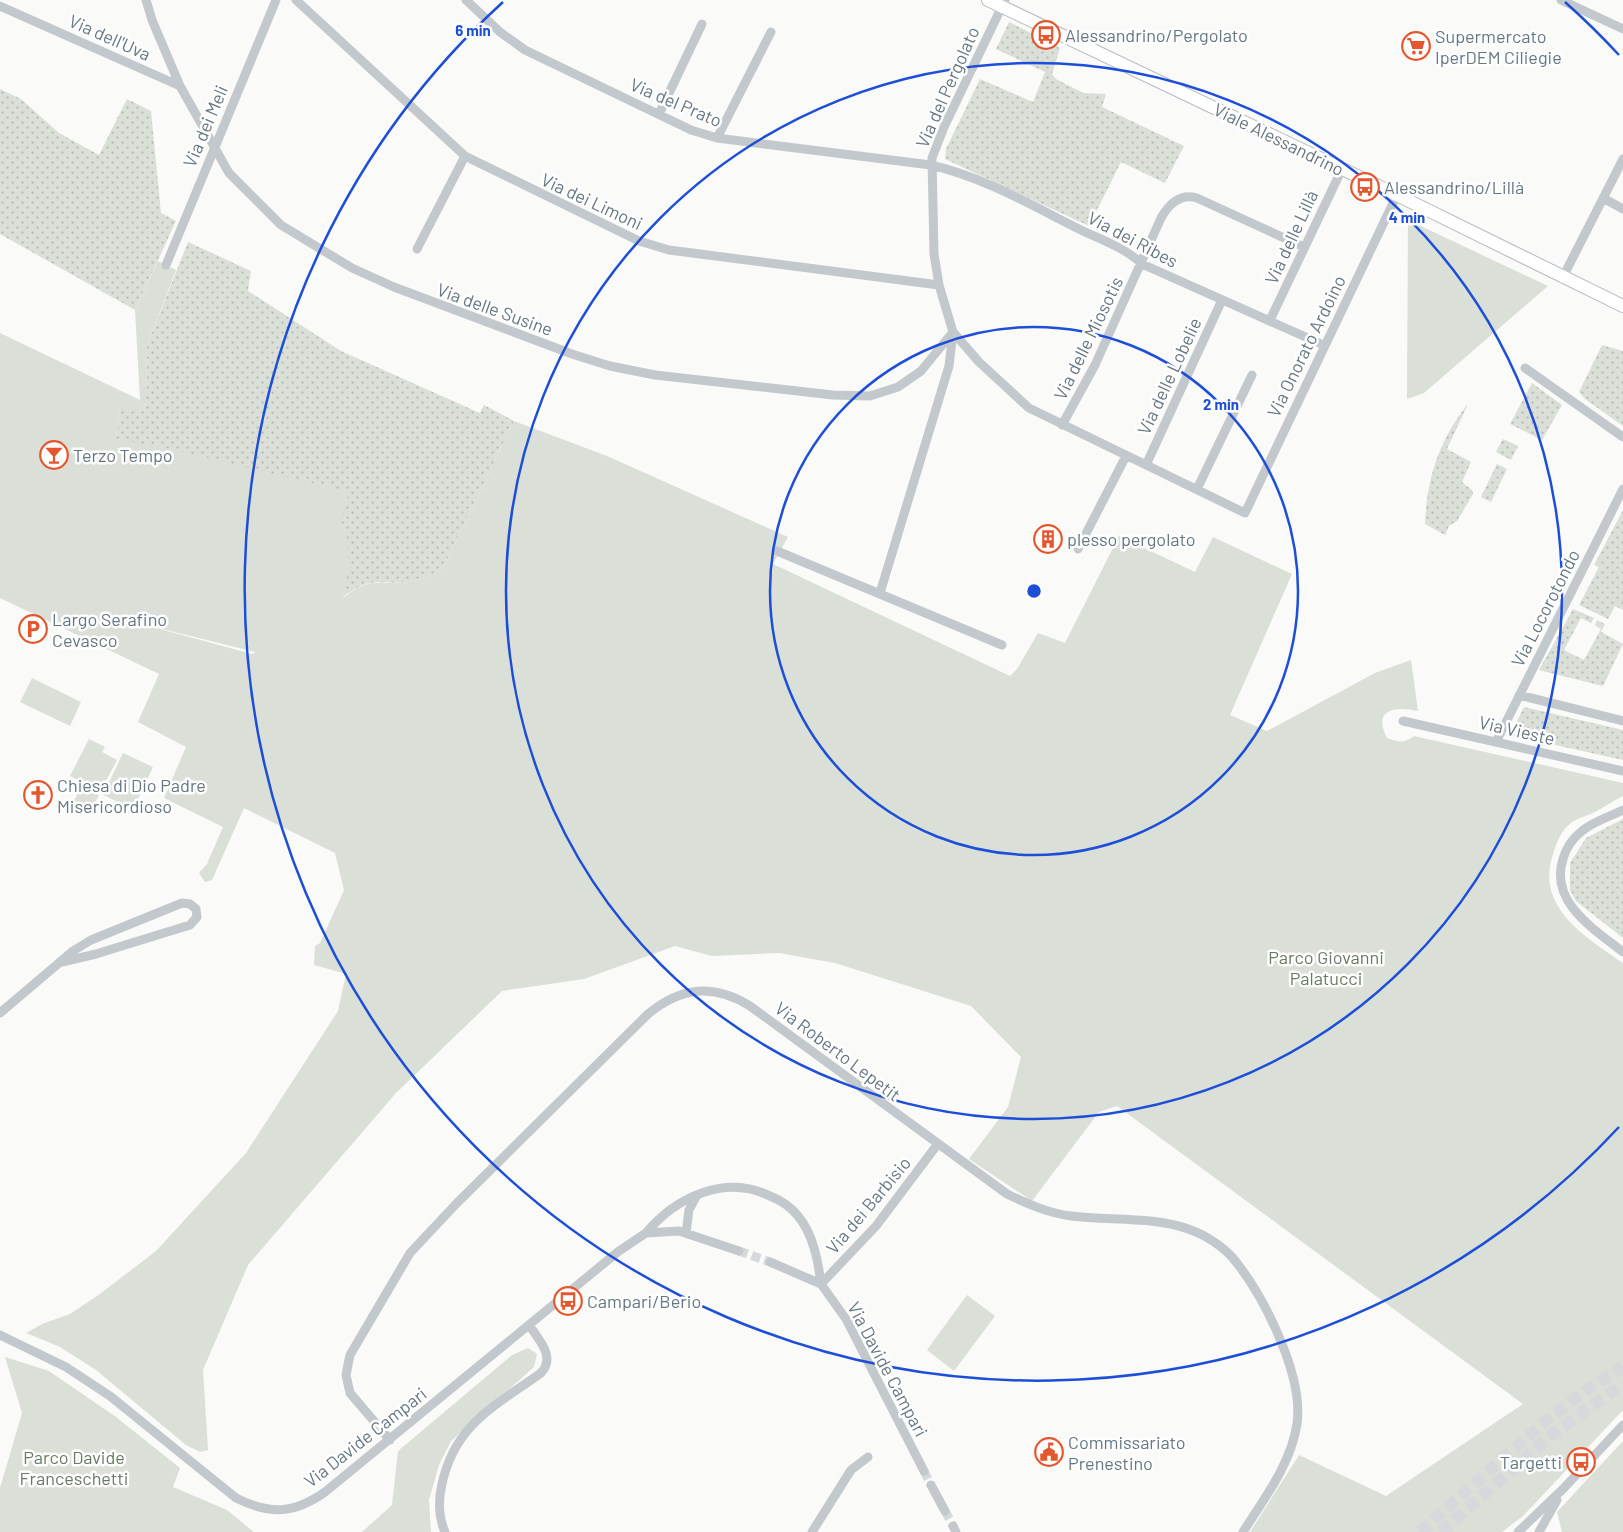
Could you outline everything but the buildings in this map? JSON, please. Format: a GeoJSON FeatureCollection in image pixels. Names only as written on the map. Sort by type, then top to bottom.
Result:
{"type":"FeatureCollection","features":[{"type":"Feature","properties":{"kind":"street","name":"Via delle Susine"},"geometry":{"type":"LineString","coordinates":[[146,0],[155,27],[180,86],[229,173],[282,225],[344,264],[429,301],[610,366],[655,375],[795,392],[870,396],[898,387],[930,362],[953,332]]}},
{"type":"Feature","properties":{"kind":"street","name":"Via dei Meli"},"geometry":{"type":"LineString","coordinates":[[166,265],[276,0]]}},
{"type":"Feature","properties":{"kind":"street","name":"Via dei Limoni"},"geometry":{"type":"LineString","coordinates":[[296,0],[464,156],[495,173],[655,248],[939,285]]}},
{"type":"Feature","properties":{"kind":"street","name":"Via del Prato"},"geometry":{"type":"LineString","coordinates":[[466,0],[500,32],[525,50],[691,130],[717,138],[931,166]]}},
{"type":"Feature","properties":{"kind":"street","name":"Viale Alessandrino"},"geometry":{"type":"LineString","coordinates":[[988,0],[1003,3],[1623,306]]}},
{"type":"Feature","properties":{"kind":"street"},"geometry":{"type":"LineString","coordinates":[[1561,0],[1623,30]]}},
{"type":"Feature","properties":{"kind":"street","name":"Via del Pergolato"},"geometry":{"type":"LineString","coordinates":[[1003,3],[944,127],[931,166],[934,254],[939,285],[953,332],[979,362],[1019,401],[1062,425],[1245,512]]}},
{"type":"Feature","properties":{"kind":"street","name":"Via dell'Uva"},"geometry":{"type":"LineString","coordinates":[[0,6],[180,86]]}},
{"type":"Feature","properties":{"kind":"street"},"geometry":{"type":"LineString","coordinates":[[659,114],[702,24]]}},
{"type":"Feature","properties":{"kind":"street"},"geometry":{"type":"LineString","coordinates":[[717,138],[771,32]]}},
{"type":"Feature","properties":{"kind":"street"},"geometry":{"type":"LineString","coordinates":[[417,249],[464,156]]}},
{"type":"Feature","properties":{"kind":"street"},"geometry":{"type":"LineString","coordinates":[[1563,276],[1623,159]]}},
{"type":"Feature","properties":{"kind":"street","name":"Via dei Ribes"},"geometry":{"type":"LineString","coordinates":[[931,166],[956,171],[990,185],[1135,257],[1142,264],[1319,343]]}},
{"type":"Feature","properties":{"kind":"street","name":"Via delle Lillà"},"geometry":{"type":"LineString","coordinates":[[1270,320],[1342,169]]}},
{"type":"Feature","properties":{"kind":"street","name":"Via Onorato Ardoino"},"geometry":{"type":"LineString","coordinates":[[1245,512],[1397,195]]}},
{"type":"Feature","properties":{"kind":"street","name":"Via delle Miosotis"},"geometry":{"type":"LineString","coordinates":[[1062,425],[1095,365],[1163,214],[1172,204],[1186,196],[1201,199],[1304,247]]}},
{"type":"Feature","properties":{"kind":"street"},"geometry":{"type":"LineString","coordinates":[[1603,198],[1623,209]]}},
{"type":"Feature","properties":{"kind":"street","name":"Via delle Lobelie"},"geometry":{"type":"LineString","coordinates":[[1146,465],[1222,300]]}},
{"type":"Feature","properties":{"kind":"street"},"geometry":{"type":"LineString","coordinates":[[880,593],[950,366],[953,332]]}},
{"type":"Feature","properties":{"kind":"street"},"geometry":{"type":"LineString","coordinates":[[1525,368],[1623,437]]}},
{"type":"Feature","properties":{"kind":"street"},"geometry":{"type":"LineString","coordinates":[[1197,489],[1252,374]]}},
{"type":"Feature","properties":{"kind":"street"},"geometry":{"type":"LineString","coordinates":[[1078,549],[1126,456]]}},
{"type":"Feature","properties":{"kind":"street","name":"Via Locorotondo"},"geometry":{"type":"LineString","coordinates":[[1496,742],[1623,489]]}},
{"type":"Feature","properties":{"kind":"street"},"geometry":{"type":"LineString","coordinates":[[777,551],[1002,645]]}},
{"type":"Feature","properties":{"kind":"street"},"geometry":{"type":"LineString","coordinates":[[1519,695],[1623,721]]}},
{"type":"Feature","properties":{"kind":"street","name":"Via Vieste"},"geometry":{"type":"LineString","coordinates":[[1402,721],[1623,771]]}},
{"type":"Feature","properties":{"kind":"street"},"geometry":{"type":"LineString","coordinates":[[1623,810],[1591,824],[1576,836],[1564,856],[1559,879],[1563,895],[1572,909],[1623,952]]}},
{"type":"Feature","properties":{"kind":"street"},"geometry":{"type":"LineString","coordinates":[[0,1013],[73,951],[91,940],[182,903],[190,904],[196,909],[197,917],[190,925],[96,954],[62,962]]}},
{"type":"Feature","properties":{"kind":"street","name":"Via Roberto Lepetit"},"geometry":{"type":"LineString","coordinates":[[390,1440],[350,1393],[346,1375],[350,1356],[397,1272],[410,1253],[457,1203],[648,1014],[678,994],[702,991],[726,994],[738,998],[937,1145],[1007,1194],[1048,1212],[1115,1220],[1163,1222],[1208,1238],[1232,1256],[1256,1294],[1289,1359],[1295,1384],[1297,1423],[1286,1461],[1243,1532]]}},
{"type":"Feature","properties":{"kind":"street","name":"Via dei Barbisio"},"geometry":{"type":"LineString","coordinates":[[821,1284],[876,1226],[937,1145]]}},
{"type":"Feature","properties":{"kind":"street","name":"Via Davide Campari"},"geometry":{"type":"LineString","coordinates":[[0,1335],[66,1367],[110,1396],[226,1491],[256,1507],[282,1510],[314,1499],[390,1440],[619,1251],[646,1233],[660,1216],[705,1191],[734,1186],[754,1188],[787,1206],[798,1215],[806,1228],[814,1247],[821,1284],[846,1319],[924,1471]]}},
{"type":"Feature","properties":{"kind":"street"},"geometry":{"type":"LineString","coordinates":[[686,1233],[688,1210],[697,1195]]}},
{"type":"Feature","properties":{"kind":"street"},"geometry":{"type":"LineString","coordinates":[[646,1233],[686,1233],[739,1251]]}},
{"type":"Feature","properties":{"kind":"street"},"geometry":{"type":"LineString","coordinates":[[770,1262],[821,1284]]}},
{"type":"Feature","properties":{"kind":"street"},"geometry":{"type":"LineString","coordinates":[[445,1532],[439,1519],[440,1494],[447,1464],[456,1444],[474,1422],[541,1373],[547,1365],[548,1355],[529,1325]]}},
{"type":"Feature","properties":{"kind":"street"},"geometry":{"type":"LineString","coordinates":[[0,1339],[10,1340]]}},
{"type":"Feature","properties":{"kind":"street"},"geometry":{"type":"LineString","coordinates":[[1518,1532],[1623,1425]]}},
{"type":"Feature","properties":{"kind":"street"},"geometry":{"type":"LineString","coordinates":[[812,1532],[851,1470],[868,1457]]}},
{"type":"Feature","properties":{"kind":"street"},"geometry":{"type":"LineString","coordinates":[[931,1485],[945,1511]]}},
{"type":"Feature","properties":{"kind":"street"},"geometry":{"type":"LineString","coordinates":[[1528,1523],[1540,1530],[1563,1488]]}},
{"type":"Feature","properties":{"kind":"green space"},"geometry":{"type":"Polygon","coordinates":[[[1009,22],[1060,48],[1052,74],[1056,79],[1083,93],[1106,94],[1102,107],[1184,146],[1165,183],[1121,162],[1089,226],[945,159],[946,149],[980,79],[1033,102],[1045,72],[996,49],[1009,22]]]}},
{"type":"Feature","properties":{"kind":"green space"},"geometry":{"type":"Polygon","coordinates":[[[0,89],[21,99],[59,133],[99,155],[127,99],[151,111],[161,213],[176,221],[135,310],[0,234],[0,89]]]}},
{"type":"Feature","properties":{"kind":"green space"},"geometry":{"type":"Polygon","coordinates":[[[1408,220],[1548,286],[1424,393],[1407,399],[1408,220]]]}},
{"type":"Feature","properties":{"kind":"green space"},"geometry":{"type":"Polygon","coordinates":[[[188,242],[251,271],[248,291],[341,351],[480,413],[484,405],[514,421],[442,570],[409,582],[374,582],[360,586],[342,598],[348,551],[341,521],[116,439],[120,409],[141,409],[146,403],[147,345],[188,242]]]}},
{"type":"Feature","properties":{"kind":"green space","name":"Parco Giovanni Palatucci"},"geometry":{"type":"Polygon","coordinates":[[[158,261],[176,270],[147,345],[146,403],[141,409],[120,409],[116,439],[171,449],[349,492],[341,521],[348,541],[349,567],[343,598],[361,586],[368,584],[409,582],[442,570],[514,421],[607,456],[788,537],[773,564],[1010,676],[1017,669],[1038,633],[1065,643],[1119,536],[1195,572],[1213,537],[1292,574],[1230,715],[1267,731],[1375,673],[1411,660],[1418,711],[1401,709],[1384,715],[1382,721],[1387,738],[1401,741],[1414,736],[1623,783],[1623,796],[1568,825],[1560,836],[1553,854],[1549,873],[1551,890],[1557,905],[1567,919],[1594,943],[1623,963],[1623,1410],[1523,1516],[1502,1532],[1250,1532],[1299,1455],[1386,1496],[1523,1404],[1117,1106],[1099,1112],[1032,1201],[969,1159],[1008,1107],[1021,1057],[971,1006],[835,963],[779,953],[712,956],[675,946],[584,979],[502,991],[396,1093],[248,1265],[203,1370],[208,1450],[200,1452],[186,1445],[96,1370],[60,1347],[26,1333],[42,1324],[70,1314],[100,1294],[156,1251],[246,1153],[338,1011],[346,974],[314,965],[315,946],[320,943],[344,890],[335,853],[244,808],[212,880],[205,882],[199,873],[207,864],[223,827],[164,798],[186,747],[138,722],[159,674],[0,598],[0,333],[140,400],[135,310],[158,261]],[[138,623],[252,654],[255,652],[138,623]]]}},
{"type":"Feature","properties":{"kind":"green space"},"geometry":{"type":"Polygon","coordinates":[[[1602,345],[1623,351],[1623,426],[1585,399],[1579,392],[1602,345]]]}},
{"type":"Feature","properties":{"kind":"green space"},"geometry":{"type":"Polygon","coordinates":[[[1532,383],[1562,405],[1542,440],[1510,424],[1532,383]]]}},
{"type":"Feature","properties":{"kind":"green space"},"geometry":{"type":"Polygon","coordinates":[[[1468,404],[1447,449],[1471,462],[1462,482],[1472,490],[1473,494],[1457,521],[1449,526],[1445,535],[1425,524],[1428,491],[1436,460],[1442,446],[1449,431],[1468,404]]]}},
{"type":"Feature","properties":{"kind":"green space"},"geometry":{"type":"Polygon","coordinates":[[[1503,439],[1518,446],[1511,460],[1496,452],[1503,439]]]}},
{"type":"Feature","properties":{"kind":"green space"},"geometry":{"type":"Polygon","coordinates":[[[1497,464],[1507,469],[1491,502],[1481,497],[1497,464]]]}},
{"type":"Feature","properties":{"kind":"green space"},"geometry":{"type":"Polygon","coordinates":[[[1623,510],[1623,610],[1615,606],[1608,619],[1579,605],[1599,567],[1594,565],[1623,510]]]}},
{"type":"Feature","properties":{"kind":"green space"},"geometry":{"type":"Polygon","coordinates":[[[1573,609],[1594,618],[1591,623],[1581,618],[1564,650],[1584,660],[1601,629],[1595,625],[1597,620],[1605,624],[1601,632],[1623,644],[1603,686],[1539,670],[1573,609]]]}},
{"type":"Feature","properties":{"kind":"green space"},"geometry":{"type":"Polygon","coordinates":[[[32,678],[81,702],[70,726],[20,702],[32,678]]]}},
{"type":"Feature","properties":{"kind":"green space"},"geometry":{"type":"Polygon","coordinates":[[[1524,707],[1623,730],[1623,760],[1510,735],[1524,707]]]}},
{"type":"Feature","properties":{"kind":"green space"},"geometry":{"type":"Polygon","coordinates":[[[89,739],[105,747],[102,752],[117,760],[100,792],[70,776],[89,739]]]}},
{"type":"Feature","properties":{"kind":"green space"},"geometry":{"type":"Polygon","coordinates":[[[123,753],[153,767],[133,809],[103,795],[123,753]]]}},
{"type":"Feature","properties":{"kind":"green space"},"geometry":{"type":"Polygon","coordinates":[[[81,786],[99,795],[91,810],[74,801],[81,786]]]}},
{"type":"Feature","properties":{"kind":"green space"},"geometry":{"type":"Polygon","coordinates":[[[1623,819],[1623,938],[1576,901],[1570,890],[1570,863],[1586,838],[1623,819]]]}},
{"type":"Feature","properties":{"kind":"green space"},"geometry":{"type":"Polygon","coordinates":[[[967,1295],[995,1316],[954,1371],[927,1350],[967,1295]]]}},
{"type":"Feature","properties":{"kind":"green space"},"geometry":{"type":"Polygon","coordinates":[[[528,1348],[537,1354],[534,1367],[451,1441],[439,1465],[429,1500],[431,1532],[362,1532],[392,1505],[398,1451],[512,1355],[528,1348]]]}},
{"type":"Feature","properties":{"kind":"green space","name":"Parco Davide Franceschetti"},"geometry":{"type":"Polygon","coordinates":[[[5,1357],[49,1371],[116,1417],[180,1468],[173,1487],[227,1510],[254,1532],[0,1532],[0,1488],[22,1413],[5,1357]]]}},
{"type":"Feature","properties":{"kind":"green space"},"geometry":{"type":"Polygon","coordinates":[[[1623,1441],[1623,1532],[1562,1532],[1557,1512],[1623,1441]]]}},
{"type":"Feature","properties":{"kind":"tunnel"},"geometry":{"type":"LineString","coordinates":[[739,1251],[770,1262]]}},
{"type":"Feature","properties":{"kind":"tunnel"},"geometry":{"type":"LineString","coordinates":[[1420,1532],[1548,1419],[1585,1391],[1623,1367]]}},
{"type":"Feature","properties":{"kind":"tunnel"},"geometry":{"type":"LineString","coordinates":[[1441,1532],[1555,1432],[1623,1384]]}},
{"type":"Feature","properties":{"kind":"tunnel"},"geometry":{"type":"LineString","coordinates":[[924,1471],[931,1485]]}},
{"type":"Feature","properties":{"kind":"tunnel"},"geometry":{"type":"LineString","coordinates":[[945,1511],[953,1526]]}},
{"type":"Feature","properties":{"kind":"place","name":"Alessandrino/Pergolato"},"geometry":{"type":"Point","coordinates":[1046,35]}},
{"type":"Feature","properties":{"kind":"place","name":"Supermercato IperDEM Ciliegie"},"geometry":{"type":"Point","coordinates":[1416,46]}},
{"type":"Feature","properties":{"kind":"place","name":"Alessandrino/Lillà"},"geometry":{"type":"Point","coordinates":[1365,187]}},
{"type":"Feature","properties":{"kind":"place","name":"Terzo Tempo"},"geometry":{"type":"Point","coordinates":[54,455]}},
{"type":"Feature","properties":{"kind":"place","name":"plesso pergolato"},"geometry":{"type":"Point","coordinates":[1048,539]}},
{"type":"Feature","properties":{"kind":"place","name":"Largo Serafino Cevasco"},"geometry":{"type":"Point","coordinates":[33,629]}},
{"type":"Feature","properties":{"kind":"place","name":"Chiesa di Dio Padre Misericordioso"},"geometry":{"type":"Point","coordinates":[38,795]}},
{"type":"Feature","properties":{"kind":"place","name":"Campari/Berio"},"geometry":{"type":"Point","coordinates":[568,1301]}},
{"type":"Feature","properties":{"kind":"place","name":"Commissariato Prenestino"},"geometry":{"type":"Point","coordinates":[1049,1452]}},
{"type":"Feature","properties":{"kind":"place","name":"Targetti"},"geometry":{"type":"Point","coordinates":[1581,1462]}}]}
